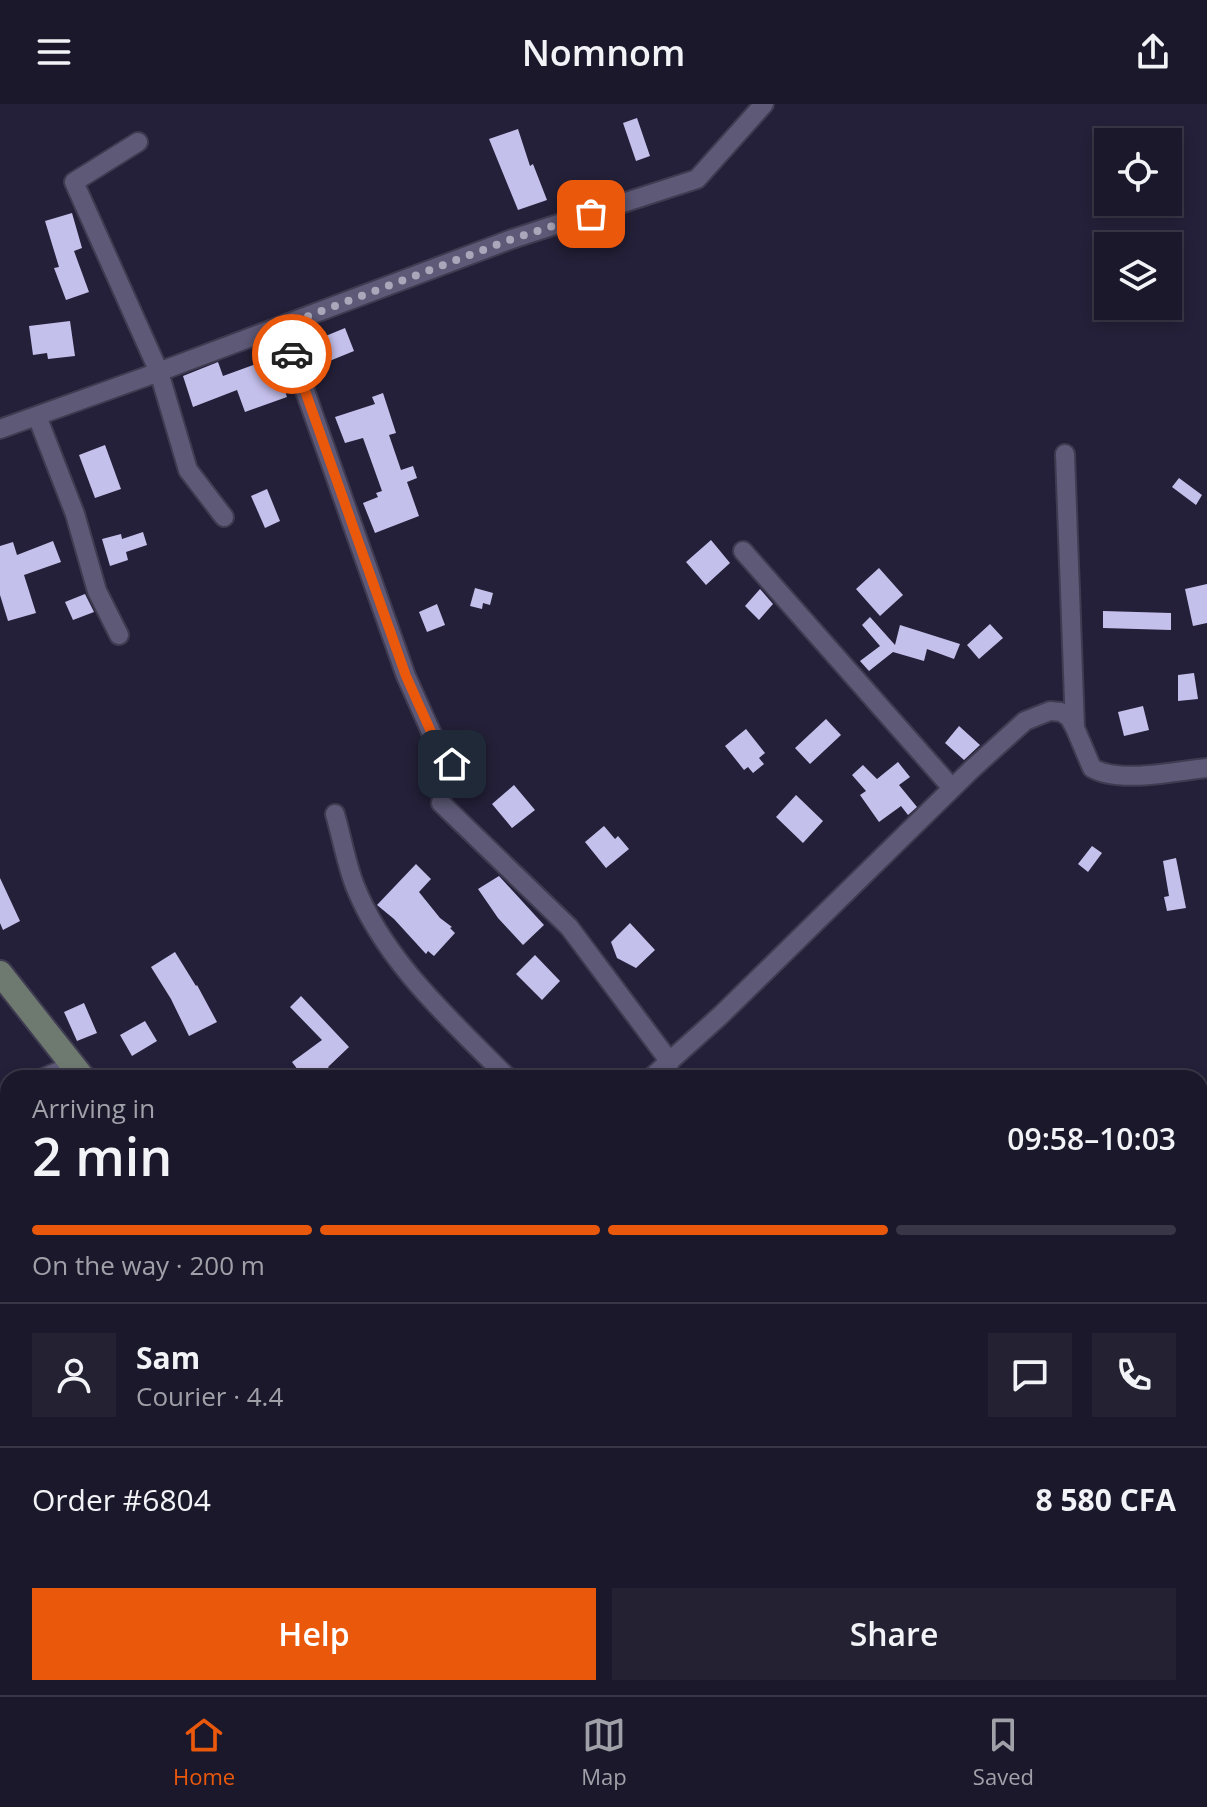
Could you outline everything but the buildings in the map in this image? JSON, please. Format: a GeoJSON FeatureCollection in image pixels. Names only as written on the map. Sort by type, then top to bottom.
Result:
{"type":"FeatureCollection","features":[{"type":"Feature","properties":{"kind":"street"},"geometry":{"type":"LineString","coordinates":[[0,429],[512,239],[697,179],[764,104]]}},
{"type":"Feature","properties":{"kind":"street"},"geometry":{"type":"LineString","coordinates":[[138,142],[74,182],[159,372],[188,470],[224,517]]}},
{"type":"Feature","properties":{"kind":"street"},"geometry":{"type":"LineString","coordinates":[[282,326],[406,676],[432,734],[452,764]]}},
{"type":"Feature","properties":{"kind":"street"},"geometry":{"type":"LineString","coordinates":[[37,416],[75,514],[97,591],[119,635]]}},
{"type":"Feature","properties":{"kind":"street"},"geometry":{"type":"LineString","coordinates":[[1065,454],[1075,728]]}},
{"type":"Feature","properties":{"kind":"street"},"geometry":{"type":"LineString","coordinates":[[743,551],[952,788]]}},
{"type":"Feature","properties":{"kind":"street"},"geometry":{"type":"LineString","coordinates":[[660,1070],[1025,721],[1050,711],[1069,717],[1088,762],[1104,774],[1135,776],[1207,768]]}},
{"type":"Feature","properties":{"kind":"street"},"geometry":{"type":"LineString","coordinates":[[441,803],[569,927],[670,1062]]}},
{"type":"Feature","properties":{"kind":"street"},"geometry":{"type":"LineString","coordinates":[[335,814],[355,886],[388,946],[446,1015],[500,1070]]}},
{"type":"Feature","properties":{"kind":"street"},"geometry":{"type":"LineString","coordinates":[[0,973],[76,1070]]}},
{"type":"Feature","properties":{"kind":"way so far"},"geometry":{"type":"LineString","coordinates":[[292,354],[282,326],[512,239],[591,214]]}},
{"type":"Feature","properties":{"kind":"route"},"geometry":{"type":"LineString","coordinates":[[292,354],[406,676],[432,734],[452,764]]}}]}
